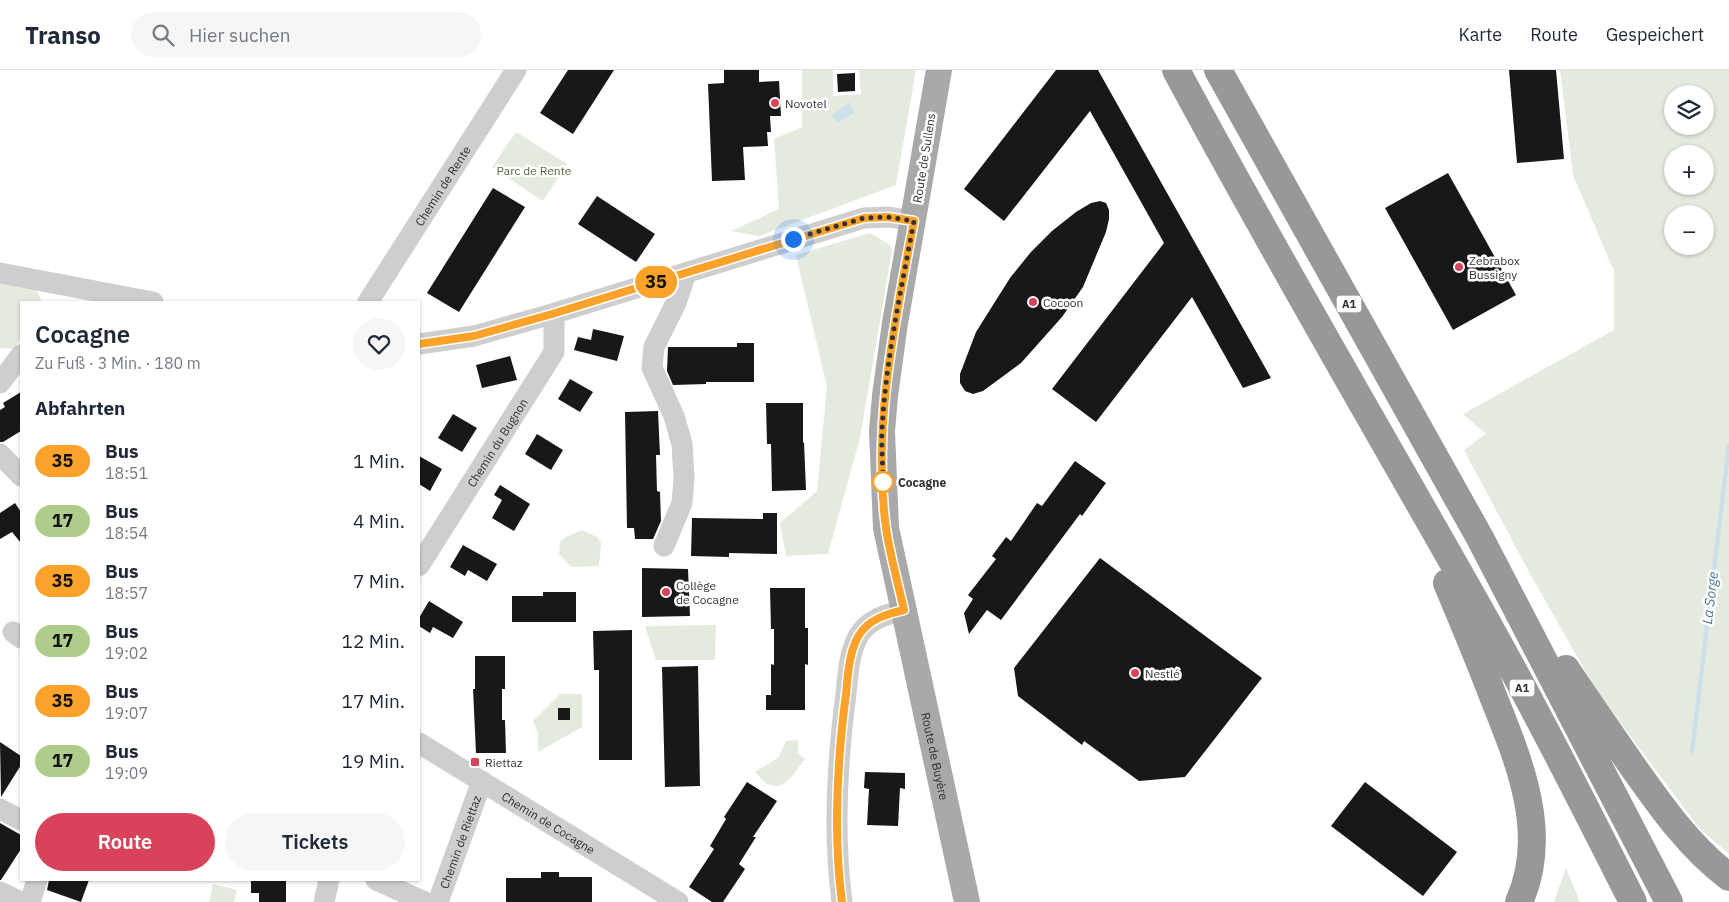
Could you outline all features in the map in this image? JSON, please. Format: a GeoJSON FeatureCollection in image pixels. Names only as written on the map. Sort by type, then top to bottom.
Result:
{"type":"FeatureCollection","features":[{"type":"Feature","properties":{"kind":"highway","name":"A1"},"geometry":{"type":"LineString","coordinates":[[1176,70],[1226,163],[1486,620],[1633,902]]}},
{"type":"Feature","properties":{"kind":"highway","name":"A1"},"geometry":{"type":"LineString","coordinates":[[1218,70],[1480,538],[1669,902]]}},
{"type":"Feature","properties":{"kind":"highway"},"geometry":{"type":"LineString","coordinates":[[1404,478],[1511,740],[1525,784],[1532,843],[1529,869],[1519,902]]}},
{"type":"Feature","properties":{"kind":"highway"},"geometry":{"type":"LineString","coordinates":[[1480,538],[1587,700],[1660,803],[1700,853],[1729,877]]}},
{"type":"Feature","properties":{"kind":"main road","name":"Route de Sullens"},"geometry":{"type":"LineString","coordinates":[[904,610],[886,528],[882,431],[889,361],[939,70]]}},
{"type":"Feature","properties":{"kind":"main road","name":"Route de Buyère"},"geometry":{"type":"LineString","coordinates":[[904,610],[967,902]]}},
{"type":"Feature","properties":{"kind":"street","name":"Chemin de Rente"},"geometry":{"type":"LineString","coordinates":[[369,301],[516,70]]}},
{"type":"Feature","properties":{"kind":"street"},"geometry":{"type":"LineString","coordinates":[[420,344],[474,336],[552,314],[864,218],[888,217],[914,221]]}},
{"type":"Feature","properties":{"kind":"street"},"geometry":{"type":"LineString","coordinates":[[0,273],[63,294],[143,301]]}},
{"type":"Feature","properties":{"kind":"street"},"geometry":{"type":"LineString","coordinates":[[664,546],[682,503],[684,478],[682,444],[674,416],[652,368],[654,347],[676,303],[686,273]]}},
{"type":"Feature","properties":{"kind":"street","name":"Chemin du Bugnon"},"geometry":{"type":"LineString","coordinates":[[420,564],[554,352],[552,314]]}},
{"type":"Feature","properties":{"kind":"street"},"geometry":{"type":"LineString","coordinates":[[0,383],[20,356]]}},
{"type":"Feature","properties":{"kind":"street"},"geometry":{"type":"LineString","coordinates":[[0,454],[20,475]]}},
{"type":"Feature","properties":{"kind":"street"},"geometry":{"type":"LineString","coordinates":[[842,902],[837,862],[840,745],[850,660],[860,634],[870,623],[883,616],[904,610]]}},
{"type":"Feature","properties":{"kind":"street","name":"Chemin de Cocagne"},"geometry":{"type":"LineString","coordinates":[[420,744],[678,902]]}},
{"type":"Feature","properties":{"kind":"street","name":"Chemin de Riettaz"},"geometry":{"type":"LineString","coordinates":[[438,902],[482,781]]}},
{"type":"Feature","properties":{"kind":"street"},"geometry":{"type":"LineString","coordinates":[[0,809],[20,819]]}},
{"type":"Feature","properties":{"kind":"street"},"geometry":{"type":"LineString","coordinates":[[30,902],[37,881]]}},
{"type":"Feature","properties":{"kind":"street"},"geometry":{"type":"LineString","coordinates":[[324,902],[329,881]]}},
{"type":"Feature","properties":{"kind":"street"},"geometry":{"type":"LineString","coordinates":[[378,881],[425,902]]}},
{"type":"Feature","properties":{"kind":"street"},"geometry":{"type":"LineString","coordinates":[[0,892],[21,902]]}},
{"type":"Feature","properties":{"kind":"green space"},"geometry":{"type":"Polygon","coordinates":[[[802,70],[833,70],[833,96],[861,94],[859,70],[916,70],[896,185],[759,236],[731,231],[779,209],[774,139],[802,127],[802,70]]]}},
{"type":"Feature","properties":{"kind":"green space"},"geometry":{"type":"Polygon","coordinates":[[[1560,70],[1729,70],[1729,854],[1699,828],[1596,690],[1528,570],[1464,450],[1486,434],[1463,414],[1614,330],[1614,271],[1573,175],[1560,70]]]}},
{"type":"Feature","properties":{"kind":"green space","name":"Parc de Rente"},"geometry":{"type":"Polygon","coordinates":[[[516,132],[567,164],[543,201],[492,167],[516,132]]]}},
{"type":"Feature","properties":{"kind":"green space"},"geometry":{"type":"Polygon","coordinates":[[[870,233],[890,245],[892,251],[860,438],[828,554],[786,556],[780,523],[817,491],[827,387],[796,255],[870,233]]]}},
{"type":"Feature","properties":{"kind":"green space"},"geometry":{"type":"Polygon","coordinates":[[[0,284],[37,291],[42,301],[20,301],[20,340],[14,349],[0,348],[0,284]]]}},
{"type":"Feature","properties":{"kind":"green space"},"geometry":{"type":"Polygon","coordinates":[[[582,530],[597,537],[601,543],[599,566],[571,567],[559,554],[560,542],[566,537],[582,530]]]}},
{"type":"Feature","properties":{"kind":"green space"},"geometry":{"type":"Polygon","coordinates":[[[716,625],[715,660],[656,660],[645,626],[716,625]]]}},
{"type":"Feature","properties":{"kind":"green space"},"geometry":{"type":"Polygon","coordinates":[[[560,694],[582,694],[582,727],[538,752],[538,733],[533,721],[560,694]]]}},
{"type":"Feature","properties":{"kind":"green space"},"geometry":{"type":"Polygon","coordinates":[[[798,740],[798,754],[805,759],[786,782],[776,786],[770,785],[755,772],[779,757],[786,741],[798,740]]]}},
{"type":"Feature","properties":{"kind":"green space"},"geometry":{"type":"Polygon","coordinates":[[[1566,868],[1580,902],[1554,902],[1566,868]]]}},
{"type":"Feature","properties":{"kind":"green space"},"geometry":{"type":"Polygon","coordinates":[[[213,884],[237,890],[234,902],[209,902],[213,884]]]}},
{"type":"Feature","properties":{"kind":"water"},"geometry":{"type":"Polygon","coordinates":[[[850,102],[854,113],[837,123],[832,115],[850,102]]]}},
{"type":"Feature","properties":{"kind":"building"},"geometry":{"type":"Polygon","coordinates":[[[568,70],[614,70],[573,134],[540,113],[568,70]]]}},
{"type":"Feature","properties":{"kind":"building"},"geometry":{"type":"Polygon","coordinates":[[[724,70],[759,70],[759,82],[779,81],[781,116],[770,116],[771,132],[767,132],[768,146],[743,147],[745,180],[712,181],[708,84],[724,83],[724,70]]]}},
{"type":"Feature","properties":{"kind":"building"},"geometry":{"type":"Polygon","coordinates":[[[1056,70],[1098,70],[1271,378],[1243,388],[1192,297],[1096,422],[1052,389],[1164,243],[1090,111],[1004,221],[964,189],[1056,70]]]}},
{"type":"Feature","properties":{"kind":"building"},"geometry":{"type":"Polygon","coordinates":[[[1509,70],[1556,70],[1564,159],[1517,163],[1509,70]]]}},
{"type":"Feature","properties":{"kind":"building"},"geometry":{"type":"Polygon","coordinates":[[[855,73],[855,91],[838,92],[837,74],[855,73]]]}},
{"type":"Feature","properties":{"kind":"building"},"geometry":{"type":"Polygon","coordinates":[[[1448,173],[1516,295],[1453,330],[1385,208],[1448,173]]]}},
{"type":"Feature","properties":{"kind":"building"},"geometry":{"type":"Polygon","coordinates":[[[493,188],[525,207],[459,312],[427,293],[493,188]]]}},
{"type":"Feature","properties":{"kind":"building"},"geometry":{"type":"Polygon","coordinates":[[[597,196],[655,234],[636,262],[578,224],[597,196]]]}},
{"type":"Feature","properties":{"kind":"building","name":"Cocoon"},"geometry":{"type":"Polygon","coordinates":[[[1100,201],[1106,203],[1109,210],[1106,232],[1083,287],[1062,317],[1021,363],[983,391],[973,394],[965,391],[960,383],[960,374],[976,332],[1010,278],[1031,252],[1052,231],[1076,212],[1091,203],[1100,201]]]}},
{"type":"Feature","properties":{"kind":"building"},"geometry":{"type":"Polygon","coordinates":[[[593,329],[624,336],[617,361],[574,350],[578,337],[591,340],[593,329]]]}},
{"type":"Feature","properties":{"kind":"building"},"geometry":{"type":"Polygon","coordinates":[[[737,343],[754,343],[754,382],[706,382],[706,384],[673,385],[667,371],[668,347],[737,347],[737,343]]]}},
{"type":"Feature","properties":{"kind":"building"},"geometry":{"type":"Polygon","coordinates":[[[510,356],[517,380],[482,388],[476,365],[510,356]]]}},
{"type":"Feature","properties":{"kind":"building"},"geometry":{"type":"Polygon","coordinates":[[[570,379],[593,392],[580,412],[558,399],[570,379]]]}},
{"type":"Feature","properties":{"kind":"building"},"geometry":{"type":"Polygon","coordinates":[[[20,393],[20,432],[0,442],[0,410],[5,407],[3,403],[20,393]]]}},
{"type":"Feature","properties":{"kind":"building"},"geometry":{"type":"Polygon","coordinates":[[[766,403],[803,403],[806,490],[772,491],[771,444],[767,444],[766,403]]]}},
{"type":"Feature","properties":{"kind":"building"},"geometry":{"type":"Polygon","coordinates":[[[658,411],[660,455],[656,455],[657,491],[660,492],[661,521],[653,539],[635,539],[634,528],[627,528],[625,412],[658,411]]]}},
{"type":"Feature","properties":{"kind":"building"},"geometry":{"type":"Polygon","coordinates":[[[453,414],[477,428],[462,452],[438,438],[453,414]]]}},
{"type":"Feature","properties":{"kind":"building"},"geometry":{"type":"Polygon","coordinates":[[[537,434],[563,450],[551,470],[525,454],[537,434]]]}},
{"type":"Feature","properties":{"kind":"building"},"geometry":{"type":"Polygon","coordinates":[[[420,457],[442,469],[430,491],[420,485],[420,457]]]}},
{"type":"Feature","properties":{"kind":"building"},"geometry":{"type":"Polygon","coordinates":[[[1075,461],[1106,483],[1082,516],[1080,514],[1001,620],[987,610],[969,634],[964,613],[973,599],[968,595],[996,559],[992,556],[1006,537],[1011,541],[1037,503],[1042,506],[1075,461]]]}},
{"type":"Feature","properties":{"kind":"building"},"geometry":{"type":"Polygon","coordinates":[[[500,485],[530,504],[514,531],[492,518],[502,500],[494,495],[500,485]]]}},
{"type":"Feature","properties":{"kind":"building"},"geometry":{"type":"Polygon","coordinates":[[[15,503],[20,510],[20,542],[12,532],[0,539],[0,513],[15,503]]]}},
{"type":"Feature","properties":{"kind":"building"},"geometry":{"type":"Polygon","coordinates":[[[763,513],[777,513],[777,554],[729,553],[729,557],[691,556],[692,518],[763,519],[763,513]]]}},
{"type":"Feature","properties":{"kind":"building"},"geometry":{"type":"Polygon","coordinates":[[[463,545],[497,564],[487,581],[468,570],[465,576],[450,567],[463,545]]]}},
{"type":"Feature","properties":{"kind":"building","name":"Nestlé"},"geometry":{"type":"Polygon","coordinates":[[[1100,558],[1262,678],[1185,777],[1139,781],[1084,741],[1082,745],[1018,696],[1014,668],[1100,558]]]}},
{"type":"Feature","properties":{"kind":"building","name":"Collège de Cocagne"},"geometry":{"type":"Polygon","coordinates":[[[642,568],[688,569],[690,616],[642,617],[642,568]]]}},
{"type":"Feature","properties":{"kind":"building"},"geometry":{"type":"Polygon","coordinates":[[[770,588],[805,588],[805,628],[808,628],[808,665],[805,664],[805,710],[766,710],[766,695],[771,695],[771,664],[774,665],[774,629],[771,629],[770,588]]]}},
{"type":"Feature","properties":{"kind":"building"},"geometry":{"type":"Polygon","coordinates":[[[543,592],[576,592],[576,622],[512,622],[512,596],[543,596],[543,592]]]}},
{"type":"Feature","properties":{"kind":"building"},"geometry":{"type":"Polygon","coordinates":[[[429,601],[463,622],[453,638],[433,627],[430,633],[420,627],[420,616],[429,601]]]}},
{"type":"Feature","properties":{"kind":"building"},"geometry":{"type":"Polygon","coordinates":[[[632,630],[632,760],[599,760],[599,670],[594,670],[593,631],[632,630]]]}},
{"type":"Feature","properties":{"kind":"building"},"geometry":{"type":"Polygon","coordinates":[[[475,656],[505,656],[505,689],[502,689],[502,720],[505,720],[506,753],[476,753],[473,689],[475,689],[475,656]]]}},
{"type":"Feature","properties":{"kind":"building"},"geometry":{"type":"Polygon","coordinates":[[[698,666],[700,786],[665,787],[662,667],[698,666]]]}},
{"type":"Feature","properties":{"kind":"building"},"geometry":{"type":"Polygon","coordinates":[[[558,708],[570,708],[570,720],[558,720],[558,708]]]}},
{"type":"Feature","properties":{"kind":"building"},"geometry":{"type":"Polygon","coordinates":[[[0,742],[20,755],[20,767],[1,797],[0,742]]]}},
{"type":"Feature","properties":{"kind":"building"},"geometry":{"type":"Polygon","coordinates":[[[865,772],[905,773],[905,789],[900,788],[898,826],[867,825],[869,789],[864,788],[865,772]]]}},
{"type":"Feature","properties":{"kind":"building"},"geometry":{"type":"Polygon","coordinates":[[[747,782],[777,801],[753,837],[756,837],[739,864],[745,869],[723,902],[712,902],[689,887],[714,849],[710,846],[726,819],[724,817],[747,782]]]}},
{"type":"Feature","properties":{"kind":"building"},"geometry":{"type":"Polygon","coordinates":[[[1365,782],[1457,852],[1423,896],[1331,826],[1365,782]]]}},
{"type":"Feature","properties":{"kind":"building"},"geometry":{"type":"Polygon","coordinates":[[[0,823],[20,834],[20,851],[0,880],[0,823]]]}},
{"type":"Feature","properties":{"kind":"building"},"geometry":{"type":"Polygon","coordinates":[[[541,872],[559,872],[559,877],[592,877],[592,902],[506,902],[506,878],[541,878],[541,872]]]}},
{"type":"Feature","properties":{"kind":"building"},"geometry":{"type":"Polygon","coordinates":[[[49,881],[89,881],[81,902],[47,890],[49,881]]]}},
{"type":"Feature","properties":{"kind":"building"},"geometry":{"type":"Polygon","coordinates":[[[251,881],[286,881],[286,902],[259,902],[259,893],[251,893],[251,881]]]}},
{"type":"Feature","properties":{"kind":"waterway","name":"La Sorge"},"geometry":{"type":"LineString","coordinates":[[1692,751],[1729,445]]}},
{"type":"Feature","properties":{"kind":"bus line","name":"35"},"geometry":{"type":"LineString","coordinates":[[420,344],[474,336],[552,314],[864,218],[888,217],[914,221],[889,361],[882,431],[886,528],[904,610],[883,616],[870,623],[860,634],[850,660],[840,736],[837,862],[842,902]]}},
{"type":"Feature","properties":{"kind":"place","name":"Novotel"},"geometry":{"type":"Point","coordinates":[775,103]}},
{"type":"Feature","properties":{"kind":"place","name":"Zebrabox Bussigny"},"geometry":{"type":"Point","coordinates":[1459,267]}},
{"type":"Feature","properties":{"kind":"place","name":"Cocoon"},"geometry":{"type":"Point","coordinates":[1033,302]}},
{"type":"Feature","properties":{"kind":"place","name":"Cocagne"},"geometry":{"type":"Point","coordinates":[883,482]}},
{"type":"Feature","properties":{"kind":"place","name":"Collège de Cocagne"},"geometry":{"type":"Point","coordinates":[666,592]}},
{"type":"Feature","properties":{"kind":"place","name":"Nestlé"},"geometry":{"type":"Point","coordinates":[1135,673]}},
{"type":"Feature","properties":{"kind":"place","name":"Riettaz"},"geometry":{"type":"Point","coordinates":[475,762]}},
{"type":"Feature","properties":{"kind":"route"},"geometry":{"type":"LineString","coordinates":[[793,239],[864,218],[888,217],[914,221],[889,361],[882,431],[883,482]]}}]}
